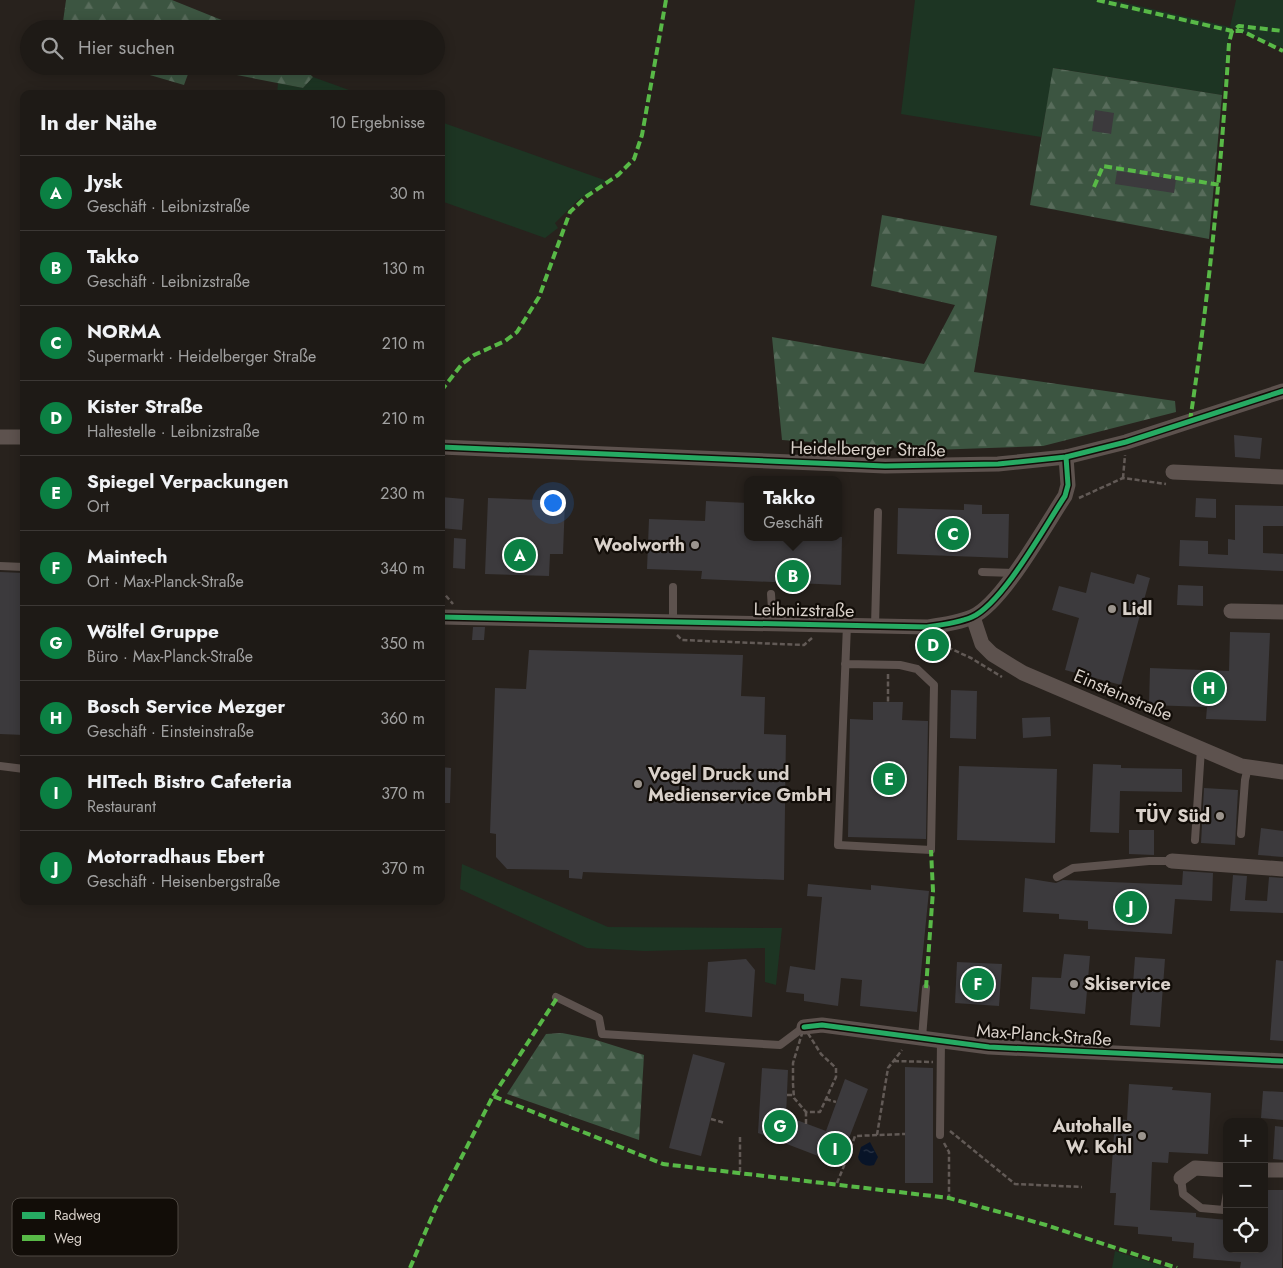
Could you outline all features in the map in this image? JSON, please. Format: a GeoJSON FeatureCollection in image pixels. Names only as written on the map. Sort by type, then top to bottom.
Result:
{"type":"FeatureCollection","features":[{"type":"Feature","properties":{"kind":"street","name":"Heidelberger Straße"},"geometry":{"type":"LineString","coordinates":[[445,447],[885,466],[998,464],[1066,457],[1126,442],[1283,391]]}},
{"type":"Feature","properties":{"kind":"street"},"geometry":{"type":"LineString","coordinates":[[0,437],[20,437]]}},
{"type":"Feature","properties":{"kind":"street","name":"Leibnizstraße"},"geometry":{"type":"LineString","coordinates":[[445,617],[927,627],[973,617],[996,597],[1065,496],[1068,485],[1066,457]]}},
{"type":"Feature","properties":{"kind":"street"},"geometry":{"type":"LineString","coordinates":[[1173,472],[1283,478]]}},
{"type":"Feature","properties":{"kind":"street"},"geometry":{"type":"LineString","coordinates":[[1230,611],[1283,612]]}},
{"type":"Feature","properties":{"kind":"street","name":"Einsteinstraße"},"geometry":{"type":"LineString","coordinates":[[973,617],[982,644],[992,654],[1023,674],[1241,766],[1283,772]]}},
{"type":"Feature","properties":{"kind":"street"},"geometry":{"type":"LineString","coordinates":[[1172,861],[1283,869]]}},
{"type":"Feature","properties":{"kind":"street","name":"Max-Planck-Straße"},"geometry":{"type":"LineString","coordinates":[[804,1027],[822,1025],[989,1047],[1283,1061]]}},
{"type":"Feature","properties":{"kind":"street"},"geometry":{"type":"LineString","coordinates":[[1181,1178],[1195,1168],[1223,1170]]}},
{"type":"Feature","properties":{"kind":"street"},"geometry":{"type":"LineString","coordinates":[[1268,1170],[1283,1170]]}},
{"type":"Feature","properties":{"kind":"lane"},"geometry":{"type":"LineString","coordinates":[[875,626],[878,512]]}},
{"type":"Feature","properties":{"kind":"lane"},"geometry":{"type":"LineString","coordinates":[[0,566],[20,567]]}},
{"type":"Feature","properties":{"kind":"lane"},"geometry":{"type":"LineString","coordinates":[[982,572],[1014,573]]}},
{"type":"Feature","properties":{"kind":"lane"},"geometry":{"type":"LineString","coordinates":[[673,587],[673,622]]}},
{"type":"Feature","properties":{"kind":"lane"},"geometry":{"type":"LineString","coordinates":[[771,594],[773,623]]}},
{"type":"Feature","properties":{"kind":"lane"},"geometry":{"type":"LineString","coordinates":[[845,664],[888,665],[917,669],[934,685],[931,850],[838,845],[845,664],[847,625]]}},
{"type":"Feature","properties":{"kind":"lane"},"geometry":{"type":"LineString","coordinates":[[1195,840],[1201,749]]}},
{"type":"Feature","properties":{"kind":"lane"},"geometry":{"type":"LineString","coordinates":[[0,766],[20,768]]}},
{"type":"Feature","properties":{"kind":"lane"},"geometry":{"type":"LineString","coordinates":[[1241,834],[1244,780],[1248,767]]}},
{"type":"Feature","properties":{"kind":"lane"},"geometry":{"type":"LineString","coordinates":[[1057,877],[1073,868],[1149,861],[1172,861]]}},
{"type":"Feature","properties":{"kind":"lane"},"geometry":{"type":"LineString","coordinates":[[922,1038],[926,988]]}},
{"type":"Feature","properties":{"kind":"lane"},"geometry":{"type":"LineString","coordinates":[[556,997],[598,1018],[602,1034],[780,1045],[804,1027]]}},
{"type":"Feature","properties":{"kind":"lane"},"geometry":{"type":"LineString","coordinates":[[940,1135],[941,1040]]}},
{"type":"Feature","properties":{"kind":"lane"},"geometry":{"type":"LineString","coordinates":[[1181,1178],[1183,1194],[1201,1208],[1224,1210],[1224,1208]]}},
{"type":"Feature","properties":{"kind":"path"},"geometry":{"type":"LineString","coordinates":[[1123,478],[1126,442]]}},
{"type":"Feature","properties":{"kind":"path"},"geometry":{"type":"LineString","coordinates":[[1065,496],[1077,499],[1123,478],[1170,484],[1173,472]]}},
{"type":"Feature","properties":{"kind":"path"},"geometry":{"type":"LineString","coordinates":[[888,665],[888,702]]}},
{"type":"Feature","properties":{"kind":"path"},"geometry":{"type":"LineString","coordinates":[[804,1027],[793,1063],[794,1095],[806,1112],[806,1124]]}},
{"type":"Feature","properties":{"kind":"path"},"geometry":{"type":"LineString","coordinates":[[804,1027],[821,1054],[836,1068],[836,1077],[820,1112],[806,1112]]}},
{"type":"Feature","properties":{"kind":"path"},"geometry":{"type":"LineString","coordinates":[[877,1135],[888,1068],[905,1046]]}},
{"type":"Feature","properties":{"kind":"path"},"geometry":{"type":"LineString","coordinates":[[894,1061],[919,1063],[941,1060]]}},
{"type":"Feature","properties":{"kind":"path"},"geometry":{"type":"LineString","coordinates":[[787,1095],[794,1095]]}},
{"type":"Feature","properties":{"kind":"path"},"geometry":{"type":"LineString","coordinates":[[826,1099],[836,1102]]}},
{"type":"Feature","properties":{"kind":"path"},"geometry":{"type":"LineString","coordinates":[[710,1119],[725,1123]]}},
{"type":"Feature","properties":{"kind":"path"},"geometry":{"type":"LineString","coordinates":[[941,1124],[1015,1184],[1082,1187]]}},
{"type":"Feature","properties":{"kind":"path"},"geometry":{"type":"LineString","coordinates":[[837,1183],[855,1136],[905,1134]]}},
{"type":"Feature","properties":{"kind":"path"},"geometry":{"type":"LineString","coordinates":[[940,1135],[949,1152],[949,1198]]}},
{"type":"Feature","properties":{"kind":"path"},"geometry":{"type":"LineString","coordinates":[[740,1137],[740,1173]]}},
{"type":"Feature","properties":{"kind":"path"},"geometry":{"type":"LineString","coordinates":[[842,1153],[848,1156]]}},
{"type":"Feature","properties":{"kind":"green space"},"geometry":{"type":"Polygon","coordinates":[[[66,0],[172,0],[222,20],[63,20],[66,0]]]}},
{"type":"Feature","properties":{"kind":"green space"},"geometry":{"type":"Polygon","coordinates":[[[915,0],[1113,0],[1230,27],[1222,95],[1054,68],[1041,137],[901,114],[915,0]]]}},
{"type":"Feature","properties":{"kind":"green space"},"geometry":{"type":"Polygon","coordinates":[[[1236,0],[1283,0],[1283,48],[1230,27],[1236,0]]]}},
{"type":"Feature","properties":{"kind":"green space"},"geometry":{"type":"Polygon","coordinates":[[[1053,68],[1222,95],[1209,239],[1030,205],[1053,68]]]}},
{"type":"Feature","properties":{"kind":"green space"},"geometry":{"type":"Polygon","coordinates":[[[150,75],[188,75],[184,85],[150,75]]]}},
{"type":"Feature","properties":{"kind":"green space"},"geometry":{"type":"Polygon","coordinates":[[[237,75],[311,75],[313,77],[303,88],[237,75]]]}},
{"type":"Feature","properties":{"kind":"green space"},"geometry":{"type":"Polygon","coordinates":[[[313,77],[349,90],[277,90],[278,83],[303,88],[313,77]]]}},
{"type":"Feature","properties":{"kind":"green space"},"geometry":{"type":"Polygon","coordinates":[[[445,123],[607,181],[578,200],[555,223],[558,228],[545,238],[445,202],[445,123]]]}},
{"type":"Feature","properties":{"kind":"green space"},"geometry":{"type":"Polygon","coordinates":[[[882,215],[997,236],[974,372],[1175,401],[1176,412],[1043,446],[931,450],[782,440],[772,337],[924,364],[955,305],[871,286],[882,215]]]}},
{"type":"Feature","properties":{"kind":"green space"},"geometry":{"type":"Polygon","coordinates":[[[462,864],[608,927],[782,928],[776,985],[765,982],[765,948],[645,951],[587,948],[460,889],[462,864]]]}},
{"type":"Feature","properties":{"kind":"green space"},"geometry":{"type":"Polygon","coordinates":[[[562,1033],[593,1039],[644,1055],[639,1140],[507,1094],[546,1034],[562,1033]]]}},
{"type":"Feature","properties":{"kind":"green space"},"geometry":{"type":"Polygon","coordinates":[[[1115,1251],[1162,1266],[1167,1268],[1112,1268],[1115,1251]]]}},
{"type":"Feature","properties":{"kind":"water"},"geometry":{"type":"Polygon","coordinates":[[[870,1142],[878,1157],[874,1165],[869,1166],[862,1164],[858,1157],[861,1147],[870,1142]]]}},
{"type":"Feature","properties":{"kind":"building"},"geometry":{"type":"Polygon","coordinates":[[[1095,110],[1114,113],[1111,134],[1092,131],[1095,110]]]}},
{"type":"Feature","properties":{"kind":"building"},"geometry":{"type":"Polygon","coordinates":[[[1117,171],[1176,179],[1174,193],[1115,184],[1117,171]]]}},
{"type":"Feature","properties":{"kind":"building"},"geometry":{"type":"Polygon","coordinates":[[[1234,435],[1262,438],[1260,459],[1235,457],[1234,435]]]}},
{"type":"Feature","properties":{"kind":"building"},"geometry":{"type":"Polygon","coordinates":[[[445,497],[464,499],[462,530],[445,528],[445,497]]]}},
{"type":"Feature","properties":{"kind":"building"},"geometry":{"type":"Polygon","coordinates":[[[488,498],[565,501],[563,554],[550,554],[549,576],[485,574],[488,498]]]}},
{"type":"Feature","properties":{"kind":"building"},"geometry":{"type":"Polygon","coordinates":[[[1196,498],[1216,499],[1216,518],[1195,517],[1196,498]]]}},
{"type":"Feature","properties":{"kind":"building"},"geometry":{"type":"Polygon","coordinates":[[[706,501],[744,503],[744,541],[842,541],[841,585],[701,579],[702,571],[647,569],[649,519],[705,521],[706,501]]]}},
{"type":"Feature","properties":{"kind":"building"},"geometry":{"type":"Polygon","coordinates":[[[964,504],[982,505],[982,514],[1009,514],[1008,558],[897,554],[898,508],[964,510],[964,504]]]}},
{"type":"Feature","properties":{"kind":"building"},"geometry":{"type":"Polygon","coordinates":[[[1235,505],[1283,506],[1283,526],[1263,526],[1263,553],[1283,554],[1283,571],[1179,566],[1180,540],[1208,541],[1208,554],[1228,555],[1228,539],[1235,540],[1235,505]]]}},
{"type":"Feature","properties":{"kind":"building"},"geometry":{"type":"Polygon","coordinates":[[[454,538],[466,539],[465,569],[453,568],[454,538]]]}},
{"type":"Feature","properties":{"kind":"building"},"geometry":{"type":"Polygon","coordinates":[[[0,572],[20,573],[20,735],[0,734],[0,572]]]}},
{"type":"Feature","properties":{"kind":"building","name":"Lidl"},"geometry":{"type":"Polygon","coordinates":[[[1091,572],[1134,584],[1137,574],[1150,578],[1121,685],[1065,670],[1079,618],[1052,610],[1059,586],[1086,593],[1091,572]]]}},
{"type":"Feature","properties":{"kind":"building"},"geometry":{"type":"Polygon","coordinates":[[[1178,585],[1203,586],[1203,606],[1177,605],[1178,585]]]}},
{"type":"Feature","properties":{"kind":"building"},"geometry":{"type":"Polygon","coordinates":[[[473,627],[485,627],[484,640],[472,640],[473,627]]]}},
{"type":"Feature","properties":{"kind":"building"},"geometry":{"type":"Polygon","coordinates":[[[1230,632],[1270,633],[1266,721],[1206,719],[1207,707],[1149,705],[1150,668],[1229,671],[1230,632]]]}},
{"type":"Feature","properties":{"kind":"building","name":"Vogel Druck und Medienservice GmbH"},"geometry":{"type":"Polygon","coordinates":[[[529,650],[743,655],[741,696],[765,697],[764,734],[786,735],[784,880],[583,872],[582,879],[569,878],[569,870],[507,869],[496,857],[496,834],[490,833],[495,688],[526,689],[529,650]]]}},
{"type":"Feature","properties":{"kind":"building"},"geometry":{"type":"Polygon","coordinates":[[[951,690],[977,691],[976,739],[950,738],[951,690]]]}},
{"type":"Feature","properties":{"kind":"building"},"geometry":{"type":"Polygon","coordinates":[[[873,702],[903,702],[902,720],[928,721],[926,839],[848,837],[850,719],[873,720],[873,702]]]}},
{"type":"Feature","properties":{"kind":"building"},"geometry":{"type":"Polygon","coordinates":[[[1050,717],[1051,736],[1023,738],[1022,718],[1050,717]]]}},
{"type":"Feature","properties":{"kind":"building"},"geometry":{"type":"Polygon","coordinates":[[[1093,764],[1121,765],[1121,768],[1182,769],[1182,792],[1120,791],[1119,833],[1090,832],[1093,764]]]}},
{"type":"Feature","properties":{"kind":"building"},"geometry":{"type":"Polygon","coordinates":[[[959,766],[1057,769],[1055,843],[957,840],[959,766]]]}},
{"type":"Feature","properties":{"kind":"building"},"geometry":{"type":"Polygon","coordinates":[[[445,767],[451,768],[450,803],[445,803],[445,767]]]}},
{"type":"Feature","properties":{"kind":"building","name":"TÜV Süd"},"geometry":{"type":"Polygon","coordinates":[[[1204,788],[1238,790],[1235,845],[1201,843],[1204,788]]]}},
{"type":"Feature","properties":{"kind":"building"},"geometry":{"type":"Polygon","coordinates":[[[1261,828],[1283,831],[1283,857],[1258,855],[1261,828]]]}},
{"type":"Feature","properties":{"kind":"building"},"geometry":{"type":"Polygon","coordinates":[[[1129,830],[1154,830],[1154,855],[1129,854],[1129,830]]]}},
{"type":"Feature","properties":{"kind":"building"},"geometry":{"type":"Polygon","coordinates":[[[1183,871],[1213,873],[1212,901],[1175,899],[1172,934],[1088,929],[1088,921],[1059,919],[1059,914],[1023,912],[1025,878],[1056,883],[1063,880],[1182,885],[1183,871]]]}},
{"type":"Feature","properties":{"kind":"building"},"geometry":{"type":"Polygon","coordinates":[[[1233,875],[1247,876],[1245,900],[1267,901],[1269,877],[1283,878],[1283,913],[1230,911],[1233,875]]]}},
{"type":"Feature","properties":{"kind":"building"},"geometry":{"type":"Polygon","coordinates":[[[808,884],[871,890],[871,885],[929,891],[917,1012],[860,1006],[862,980],[841,978],[838,1006],[804,1001],[804,994],[786,992],[790,966],[815,970],[822,897],[807,896],[808,884]]]}},
{"type":"Feature","properties":{"kind":"building","name":"Skiservice"},"geometry":{"type":"Polygon","coordinates":[[[1064,954],[1090,956],[1085,1014],[1030,1009],[1032,977],[1061,978],[1064,954]]]}},
{"type":"Feature","properties":{"kind":"building"},"geometry":{"type":"Polygon","coordinates":[[[1135,957],[1165,959],[1160,1027],[1130,1025],[1135,957]]]}},
{"type":"Feature","properties":{"kind":"building"},"geometry":{"type":"Polygon","coordinates":[[[746,959],[755,970],[752,1017],[705,1012],[708,962],[746,959]]]}},
{"type":"Feature","properties":{"kind":"building"},"geometry":{"type":"Polygon","coordinates":[[[1276,960],[1283,961],[1283,1041],[1270,1040],[1276,960]]]}},
{"type":"Feature","properties":{"kind":"building"},"geometry":{"type":"Polygon","coordinates":[[[957,962],[1002,964],[999,1006],[955,1003],[957,962]]]}},
{"type":"Feature","properties":{"kind":"building"},"geometry":{"type":"Polygon","coordinates":[[[693,1054],[725,1063],[701,1156],[669,1148],[693,1054]]]}},
{"type":"Feature","properties":{"kind":"building"},"geometry":{"type":"Polygon","coordinates":[[[905,1067],[933,1068],[933,1183],[905,1183],[905,1067]]]}},
{"type":"Feature","properties":{"kind":"building"},"geometry":{"type":"Polygon","coordinates":[[[762,1068],[788,1070],[786,1116],[826,1131],[845,1079],[868,1089],[839,1164],[758,1133],[762,1068]]]}},
{"type":"Feature","properties":{"kind":"building"},"geometry":{"type":"Polygon","coordinates":[[[1129,1084],[1173,1087],[1172,1090],[1211,1093],[1208,1154],[1169,1152],[1168,1163],[1152,1162],[1150,1210],[1196,1213],[1196,1217],[1223,1220],[1223,1253],[1268,1253],[1268,1190],[1283,1190],[1282,1268],[1240,1268],[1241,1262],[1193,1258],[1194,1243],[1172,1241],[1172,1237],[1138,1234],[1138,1227],[1114,1225],[1116,1193],[1110,1193],[1115,1119],[1127,1120],[1129,1084]]]}},
{"type":"Feature","properties":{"kind":"building"},"geometry":{"type":"Polygon","coordinates":[[[1263,1091],[1283,1092],[1283,1120],[1261,1118],[1263,1091]]]}},
{"type":"Feature","properties":{"kind":"building"},"geometry":{"type":"Polygon","coordinates":[[[1275,1126],[1283,1127],[1283,1160],[1273,1159],[1275,1126]]]}},
{"type":"Feature","properties":{"kind":"marked path"},"geometry":{"type":"LineString","coordinates":[[445,386],[462,364],[474,355],[505,341],[517,332],[539,297],[570,212],[587,196],[618,175],[634,159],[642,135],[666,0]]}},
{"type":"Feature","properties":{"kind":"marked path"},"geometry":{"type":"LineString","coordinates":[[1097,0],[1232,31],[1239,26],[1283,31]]}},
{"type":"Feature","properties":{"kind":"marked path"},"geometry":{"type":"LineString","coordinates":[[1190,421],[1209,279],[1229,43],[1232,31],[1242,31],[1283,51]]}},
{"type":"Feature","properties":{"kind":"marked path"},"geometry":{"type":"LineString","coordinates":[[1094,187],[1103,166],[1220,185]]}},
{"type":"Feature","properties":{"kind":"marked path"},"geometry":{"type":"LineString","coordinates":[[926,988],[933,891],[931,850]]}},
{"type":"Feature","properties":{"kind":"marked path"},"geometry":{"type":"LineString","coordinates":[[493,1096],[557,998]]}},
{"type":"Feature","properties":{"kind":"marked path"},"geometry":{"type":"LineString","coordinates":[[410,1268],[436,1207],[493,1096],[663,1164],[949,1198],[1046,1225],[1177,1268]]}},
{"type":"Feature","properties":{"kind":"cycle path"},"geometry":{"type":"LineString","coordinates":[[445,447],[885,466],[998,464],[1066,457],[1126,442],[1283,391]]}},
{"type":"Feature","properties":{"kind":"cycle path"},"geometry":{"type":"LineString","coordinates":[[445,617],[927,627],[956,622],[972,617],[984,609],[997,596],[1023,562],[1065,496],[1068,485],[1066,457]]}},
{"type":"Feature","properties":{"kind":"cycle path"},"geometry":{"type":"LineString","coordinates":[[804,1027],[822,1025],[989,1047],[1283,1061]]}},
{"type":"Feature","properties":{"kind":"place","name":"NORMA"},"geometry":{"type":"Point","coordinates":[953,534]}},
{"type":"Feature","properties":{"kind":"place","name":"Woolworth"},"geometry":{"type":"Point","coordinates":[695,545]}},
{"type":"Feature","properties":{"kind":"place","name":"Jysk"},"geometry":{"type":"Point","coordinates":[520,555]}},
{"type":"Feature","properties":{"kind":"place","name":"Takko"},"geometry":{"type":"Point","coordinates":[793,576]}},
{"type":"Feature","properties":{"kind":"place","name":"Lidl"},"geometry":{"type":"Point","coordinates":[1112,609]}},
{"type":"Feature","properties":{"kind":"place","name":"Kister Straße"},"geometry":{"type":"Point","coordinates":[933,645]}},
{"type":"Feature","properties":{"kind":"place","name":"Bosch Service Mezger"},"geometry":{"type":"Point","coordinates":[1209,688]}},
{"type":"Feature","properties":{"kind":"place","name":"Spiegel Verpackungen"},"geometry":{"type":"Point","coordinates":[889,779]}},
{"type":"Feature","properties":{"kind":"place","name":"Vogel Druck und Medienservice GmbH"},"geometry":{"type":"Point","coordinates":[638,784]}},
{"type":"Feature","properties":{"kind":"place","name":"TÜV Süd"},"geometry":{"type":"Point","coordinates":[1220,816]}},
{"type":"Feature","properties":{"kind":"place","name":"Motorradhaus Ebert"},"geometry":{"type":"Point","coordinates":[1131,907]}},
{"type":"Feature","properties":{"kind":"place","name":"Maintech"},"geometry":{"type":"Point","coordinates":[978,984]}},
{"type":"Feature","properties":{"kind":"place","name":"Skiservice"},"geometry":{"type":"Point","coordinates":[1074,984]}},
{"type":"Feature","properties":{"kind":"place","name":"Wölfel Gruppe"},"geometry":{"type":"Point","coordinates":[780,1126]}},
{"type":"Feature","properties":{"kind":"place","name":"Autohalle W. Kohl"},"geometry":{"type":"Point","coordinates":[1142,1136]}},
{"type":"Feature","properties":{"kind":"place","name":"HITech Bistro Cafeteria"},"geometry":{"type":"Point","coordinates":[835,1149]}}]}
